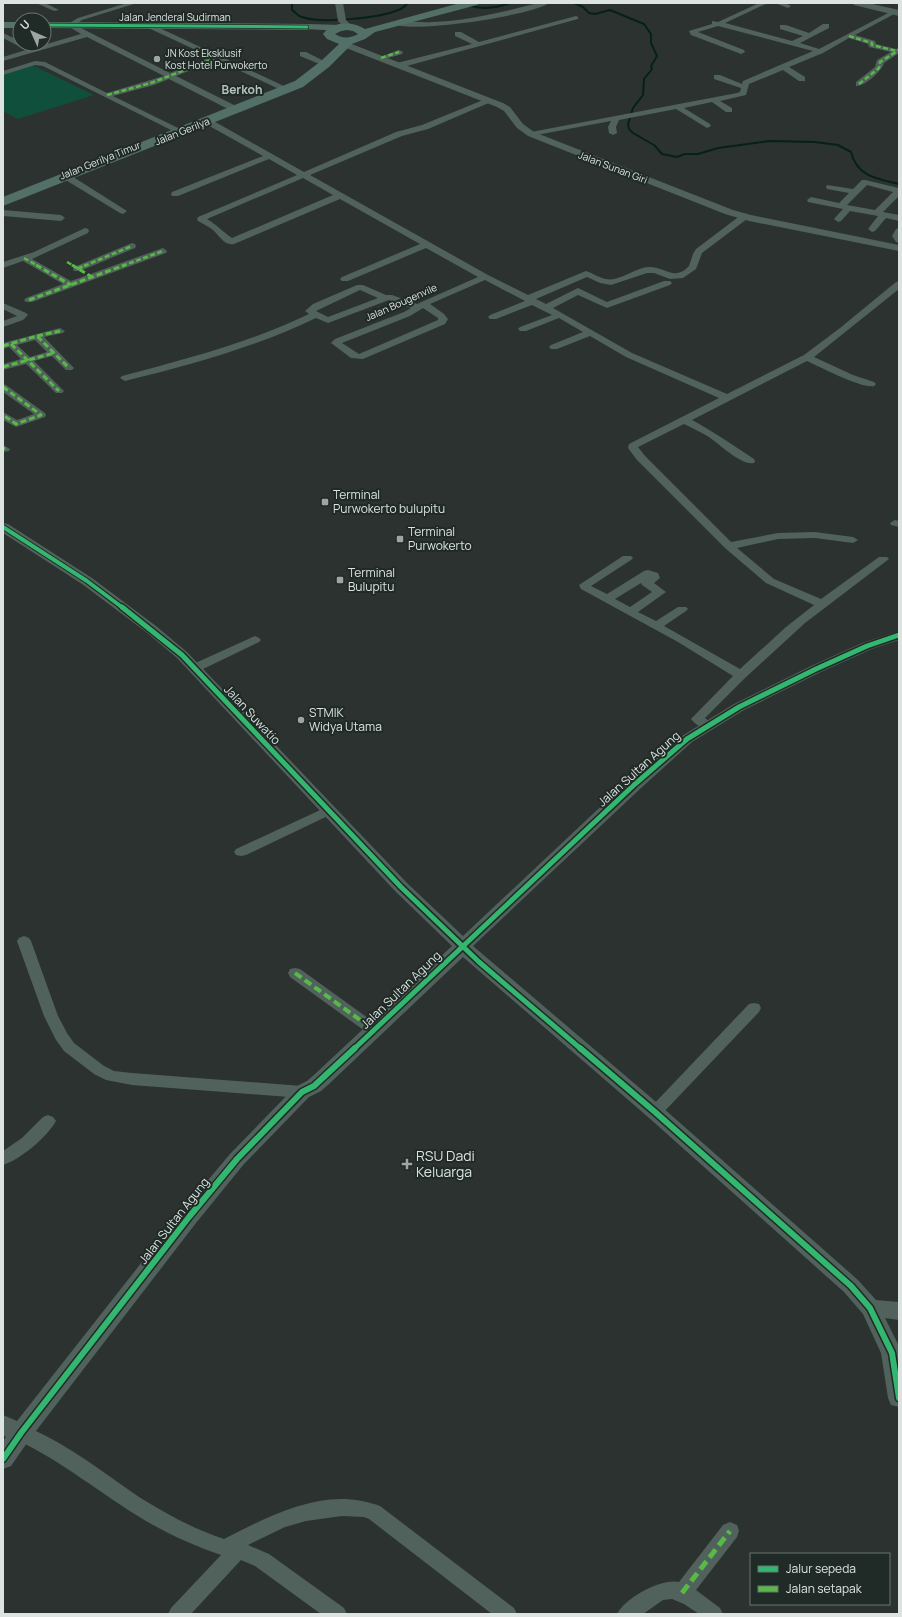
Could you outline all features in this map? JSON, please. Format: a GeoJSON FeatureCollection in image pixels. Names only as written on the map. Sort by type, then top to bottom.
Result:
{"type":"FeatureCollection","features":[{"type":"Feature","properties":{"kind":"highway"},"geometry":{"type":"LineString","coordinates":[[349,30],[372,30],[458,5],[473,3]]}},
{"type":"Feature","properties":{"kind":"highway"},"geometry":{"type":"LineString","coordinates":[[330,36],[432,10],[446,9]]}},
{"type":"Feature","properties":{"kind":"highway","name":"Jalan Gerilya"},"geometry":{"type":"LineString","coordinates":[[3,202],[299,84],[309,78],[349,30]]}},
{"type":"Feature","properties":{"kind":"highway","name":"Jalan Gerilya Timur"},"geometry":{"type":"LineString","coordinates":[[3,199],[175,130],[263,98],[284,88],[298,80],[320,61],[333,46],[334,43],[330,36]]}},
{"type":"Feature","properties":{"kind":"main road","name":"Jalan Jenderal Sudirman"},"geometry":{"type":"LineString","coordinates":[[52,25],[307,27]]}},
{"type":"Feature","properties":{"kind":"main road"},"geometry":{"type":"LineString","coordinates":[[307,27],[349,30]]}},
{"type":"Feature","properties":{"kind":"main road"},"geometry":{"type":"LineString","coordinates":[[307,27],[330,36]]}},
{"type":"Feature","properties":{"kind":"street"},"geometry":{"type":"LineString","coordinates":[[39,3],[56,10]]}},
{"type":"Feature","properties":{"kind":"street"},"geometry":{"type":"LineString","coordinates":[[70,25],[80,19],[134,3]]}},
{"type":"Feature","properties":{"kind":"street"},"geometry":{"type":"LineString","coordinates":[[339,3],[349,30]]}},
{"type":"Feature","properties":{"kind":"street"},"geometry":{"type":"LineString","coordinates":[[396,23],[414,25],[457,22],[501,14],[546,3]]}},
{"type":"Feature","properties":{"kind":"street"},"geometry":{"type":"LineString","coordinates":[[741,52],[693,32],[718,24],[765,3]]}},
{"type":"Feature","properties":{"kind":"street"},"geometry":{"type":"LineString","coordinates":[[778,3],[788,6]]}},
{"type":"Feature","properties":{"kind":"street"},"geometry":{"type":"LineString","coordinates":[[857,3],[868,4],[896,12]]}},
{"type":"Feature","properties":{"kind":"street"},"geometry":{"type":"LineString","coordinates":[[531,134],[620,117],[639,116],[739,95],[743,93],[746,83],[820,51],[896,12]]}},
{"type":"Feature","properties":{"kind":"street"},"geometry":{"type":"LineString","coordinates":[[400,65],[576,18]]}},
{"type":"Feature","properties":{"kind":"street"},"geometry":{"type":"LineString","coordinates":[[704,20],[820,51]]}},
{"type":"Feature","properties":{"kind":"street"},"geometry":{"type":"LineString","coordinates":[[70,25],[233,108]]}},
{"type":"Feature","properties":{"kind":"street"},"geometry":{"type":"LineString","coordinates":[[148,26],[284,88]]}},
{"type":"Feature","properties":{"kind":"street"},"geometry":{"type":"LineString","coordinates":[[793,44],[826,26]]}},
{"type":"Feature","properties":{"kind":"street"},"geometry":{"type":"LineString","coordinates":[[783,27],[810,35]]}},
{"type":"Feature","properties":{"kind":"street","name":"Jalan Sunan Giri"},"geometry":{"type":"LineString","coordinates":[[349,30],[381,58],[504,107],[520,126],[531,134],[744,217],[899,248]]}},
{"type":"Feature","properties":{"kind":"street"},"geometry":{"type":"LineString","coordinates":[[52,44],[88,34]]}},
{"type":"Feature","properties":{"kind":"street"},"geometry":{"type":"LineString","coordinates":[[458,34],[478,44]]}},
{"type":"Feature","properties":{"kind":"street"},"geometry":{"type":"LineString","coordinates":[[3,35],[12,40]]}},
{"type":"Feature","properties":{"kind":"street"},"geometry":{"type":"LineString","coordinates":[[849,36],[872,43],[872,45],[898,51]]}},
{"type":"Feature","properties":{"kind":"street"},"geometry":{"type":"LineString","coordinates":[[859,84],[876,72],[879,68],[880,62],[898,51]]}},
{"type":"Feature","properties":{"kind":"street"},"geometry":{"type":"LineString","coordinates":[[3,59],[26,52]]}},
{"type":"Feature","properties":{"kind":"street"},"geometry":{"type":"LineString","coordinates":[[381,58],[398,52]]}},
{"type":"Feature","properties":{"kind":"street"},"geometry":{"type":"LineString","coordinates":[[303,54],[320,61]]}},
{"type":"Feature","properties":{"kind":"street"},"geometry":{"type":"LineString","coordinates":[[107,95],[141,86],[216,58]]}},
{"type":"Feature","properties":{"kind":"street"},"geometry":{"type":"LineString","coordinates":[[3,73],[35,63],[42,63],[175,130]]}},
{"type":"Feature","properties":{"kind":"street"},"geometry":{"type":"LineString","coordinates":[[784,66],[802,79]]}},
{"type":"Feature","properties":{"kind":"street"},"geometry":{"type":"LineString","coordinates":[[717,77],[744,87]]}},
{"type":"Feature","properties":{"kind":"street"},"geometry":{"type":"LineString","coordinates":[[339,196],[231,242],[220,234],[217,229],[201,219],[399,134],[425,127],[488,100]]}},
{"type":"Feature","properties":{"kind":"street"},"geometry":{"type":"LineString","coordinates":[[713,100],[729,110]]}},
{"type":"Feature","properties":{"kind":"street"},"geometry":{"type":"LineString","coordinates":[[678,107],[707,126]]}},
{"type":"Feature","properties":{"kind":"street"},"geometry":{"type":"LineString","coordinates":[[614,133],[612,126],[620,117]]}},
{"type":"Feature","properties":{"kind":"street"},"geometry":{"type":"LineString","coordinates":[[206,121],[486,277],[560,315],[629,355],[728,398]]}},
{"type":"Feature","properties":{"kind":"street"},"geometry":{"type":"LineString","coordinates":[[174,194],[269,156]]}},
{"type":"Feature","properties":{"kind":"street"},"geometry":{"type":"LineString","coordinates":[[67,177],[123,211]]}},
{"type":"Feature","properties":{"kind":"street"},"geometry":{"type":"LineString","coordinates":[[838,219],[854,192],[865,182],[899,191],[881,214],[872,229]]}},
{"type":"Feature","properties":{"kind":"street"},"geometry":{"type":"LineString","coordinates":[[830,187],[854,192]]}},
{"type":"Feature","properties":{"kind":"street"},"geometry":{"type":"LineString","coordinates":[[807,209],[814,200],[899,218]]}},
{"type":"Feature","properties":{"kind":"street"},"geometry":{"type":"LineString","coordinates":[[3,213],[61,218]]}},
{"type":"Feature","properties":{"kind":"street"},"geometry":{"type":"LineString","coordinates":[[494,317],[586,274],[606,282],[647,270],[668,276],[680,276],[696,264],[696,255],[699,251],[744,217]]}},
{"type":"Feature","properties":{"kind":"street"},"geometry":{"type":"LineString","coordinates":[[3,265],[44,250],[85,231]]}},
{"type":"Feature","properties":{"kind":"street"},"geometry":{"type":"LineString","coordinates":[[899,232],[896,236],[899,240]]}},
{"type":"Feature","properties":{"kind":"street"},"geometry":{"type":"LineString","coordinates":[[345,279],[427,244]]}},
{"type":"Feature","properties":{"kind":"street"},"geometry":{"type":"LineString","coordinates":[[77,269],[132,246]]}},
{"type":"Feature","properties":{"kind":"street"},"geometry":{"type":"LineString","coordinates":[[29,300],[163,251]]}},
{"type":"Feature","properties":{"kind":"street"},"geometry":{"type":"LineString","coordinates":[[24,258],[71,285]]}},
{"type":"Feature","properties":{"kind":"street"},"geometry":{"type":"LineString","coordinates":[[67,262],[92,277]]}},
{"type":"Feature","properties":{"kind":"street","name":"Jalan Bougenvile"},"geometry":{"type":"LineString","coordinates":[[421,305],[441,316],[443,319],[442,322],[365,356],[354,356],[337,345],[336,342],[407,314],[421,305],[486,277]]}},
{"type":"Feature","properties":{"kind":"street"},"geometry":{"type":"LineString","coordinates":[[545,308],[596,283]]}},
{"type":"Feature","properties":{"kind":"street"},"geometry":{"type":"LineString","coordinates":[[575,293],[599,307],[668,283]]}},
{"type":"Feature","properties":{"kind":"street"},"geometry":{"type":"LineString","coordinates":[[822,604],[770,581],[729,546],[641,458],[633,448],[637,443],[807,357],[843,330],[899,284]]}},
{"type":"Feature","properties":{"kind":"street"},"geometry":{"type":"LineString","coordinates":[[385,298],[360,288],[316,306],[310,311],[315,315],[328,320],[385,298],[392,297],[421,305]]}},
{"type":"Feature","properties":{"kind":"street"},"geometry":{"type":"LineString","coordinates":[[3,306],[23,315],[20,318],[3,324]]}},
{"type":"Feature","properties":{"kind":"street"},"geometry":{"type":"LineString","coordinates":[[125,378],[248,343],[287,329],[315,315]]}},
{"type":"Feature","properties":{"kind":"street"},"geometry":{"type":"LineString","coordinates":[[523,329],[560,315]]}},
{"type":"Feature","properties":{"kind":"street"},"geometry":{"type":"LineString","coordinates":[[7,345],[60,330]]}},
{"type":"Feature","properties":{"kind":"street"},"geometry":{"type":"LineString","coordinates":[[554,347],[589,333]]}},
{"type":"Feature","properties":{"kind":"street"},"geometry":{"type":"LineString","coordinates":[[36,336],[69,368]]}},
{"type":"Feature","properties":{"kind":"street"},"geometry":{"type":"LineString","coordinates":[[7,345],[26,360],[59,391]]}},
{"type":"Feature","properties":{"kind":"street"},"geometry":{"type":"LineString","coordinates":[[3,367],[54,352]]}},
{"type":"Feature","properties":{"kind":"street"},"geometry":{"type":"LineString","coordinates":[[807,357],[844,375],[870,384]]}},
{"type":"Feature","properties":{"kind":"street"},"geometry":{"type":"LineString","coordinates":[[3,387],[41,415],[16,424],[3,415]]}},
{"type":"Feature","properties":{"kind":"street"},"geometry":{"type":"LineString","coordinates":[[685,420],[714,436],[750,461]]}},
{"type":"Feature","properties":{"kind":"street","name":"Jalan Suwatio"},"geometry":{"type":"LineString","coordinates":[[3,526],[87,581],[151,628],[195,668],[400,887],[479,962],[655,1112],[851,1286],[870,1308],[896,1353],[899,1398]]}},
{"type":"Feature","properties":{"kind":"street"},"geometry":{"type":"LineString","coordinates":[[729,546],[778,536],[815,536],[852,540]]}},
{"type":"Feature","properties":{"kind":"street"},"geometry":{"type":"LineString","coordinates":[[626,558],[585,585],[587,588],[741,675]]}},
{"type":"Feature","properties":{"kind":"street"},"geometry":{"type":"LineString","coordinates":[[708,725],[697,719],[716,698],[803,618],[883,559]]}},
{"type":"Feature","properties":{"kind":"street"},"geometry":{"type":"LineString","coordinates":[[607,599],[648,573],[654,575],[654,578],[646,583],[660,592],[630,612]]}},
{"type":"Feature","properties":{"kind":"street"},"geometry":{"type":"LineString","coordinates":[[656,626],[682,609]]}},
{"type":"Feature","properties":{"kind":"street","name":"Jalan Sultan Agung"},"geometry":{"type":"LineString","coordinates":[[3,1459],[12,1429],[237,1159],[302,1092],[314,1086],[651,770],[687,739],[708,725],[739,708],[816,669],[867,646],[899,635]]}},
{"type":"Feature","properties":{"kind":"street"},"geometry":{"type":"LineString","coordinates":[[195,668],[255,640]]}},
{"type":"Feature","properties":{"kind":"street"},"geometry":{"type":"LineString","coordinates":[[241,852],[329,810]]}},
{"type":"Feature","properties":{"kind":"street"},"geometry":{"type":"LineString","coordinates":[[24,942],[55,1026],[70,1047],[100,1070],[111,1076],[132,1079],[302,1092]]}},
{"type":"Feature","properties":{"kind":"street"},"geometry":{"type":"LineString","coordinates":[[295,973],[374,1030]]}},
{"type":"Feature","properties":{"kind":"street"},"geometry":{"type":"LineString","coordinates":[[655,1112],[754,1008]]}},
{"type":"Feature","properties":{"kind":"street"},"geometry":{"type":"LineString","coordinates":[[3,1159],[22,1147],[35,1136],[48,1121]]}},
{"type":"Feature","properties":{"kind":"street"},"geometry":{"type":"LineString","coordinates":[[870,1308],[899,1311]]}},
{"type":"Feature","properties":{"kind":"street"},"geometry":{"type":"LineString","coordinates":[[12,1429],[45,1443],[170,1525],[201,1540],[262,1560],[336,1614]]}},
{"type":"Feature","properties":{"kind":"street"},"geometry":{"type":"LineString","coordinates":[[178,1614],[232,1549],[285,1518],[312,1512],[363,1507],[374,1512],[507,1614]]}},
{"type":"Feature","properties":{"kind":"street"},"geometry":{"type":"LineString","coordinates":[[682,1593],[730,1531]]}},
{"type":"Feature","properties":{"kind":"street"},"geometry":{"type":"LineString","coordinates":[[627,1614],[659,1593],[668,1589],[677,1590],[701,1603],[713,1614]]}},
{"type":"Feature","properties":{"kind":"green space"},"geometry":{"type":"Polygon","coordinates":[[[32,65],[94,95],[18,119],[3,111],[3,73],[32,65]]]}},
{"type":"Feature","properties":{"kind":"waterway"},"geometry":{"type":"LineString","coordinates":[[292,3],[292,10],[299,16],[322,20],[364,18],[399,10],[408,3]]}},
{"type":"Feature","properties":{"kind":"waterway"},"geometry":{"type":"LineString","coordinates":[[471,6],[491,8],[510,3]]}},
{"type":"Feature","properties":{"kind":"waterway"},"geometry":{"type":"LineString","coordinates":[[574,3],[583,7],[589,13],[595,14],[610,10],[644,24],[651,34],[651,43],[657,56],[651,66],[652,69],[644,79],[643,95],[633,108],[628,124],[629,129],[633,133],[654,145],[662,154],[677,157],[685,154],[698,154],[718,148],[769,141],[815,142],[838,145],[851,152],[858,167],[869,176],[899,184]]}},
{"type":"Feature","properties":{"kind":"marked path"},"geometry":{"type":"LineString","coordinates":[[849,36],[872,43],[872,45],[897,51]]}},
{"type":"Feature","properties":{"kind":"marked path"},"geometry":{"type":"LineString","coordinates":[[859,84],[879,68],[880,62],[899,50]]}},
{"type":"Feature","properties":{"kind":"marked path"},"geometry":{"type":"LineString","coordinates":[[381,58],[399,52]]}},
{"type":"Feature","properties":{"kind":"marked path"},"geometry":{"type":"LineString","coordinates":[[107,95],[151,83],[216,58]]}},
{"type":"Feature","properties":{"kind":"marked path"},"geometry":{"type":"LineString","coordinates":[[77,269],[132,246]]}},
{"type":"Feature","properties":{"kind":"marked path"},"geometry":{"type":"LineString","coordinates":[[29,300],[163,251]]}},
{"type":"Feature","properties":{"kind":"marked path"},"geometry":{"type":"LineString","coordinates":[[24,258],[71,285]]}},
{"type":"Feature","properties":{"kind":"marked path"},"geometry":{"type":"LineString","coordinates":[[67,262],[92,277]]}},
{"type":"Feature","properties":{"kind":"marked path"},"geometry":{"type":"LineString","coordinates":[[37,336],[60,331]]}},
{"type":"Feature","properties":{"kind":"marked path"},"geometry":{"type":"LineString","coordinates":[[3,346],[37,336],[69,368]]}},
{"type":"Feature","properties":{"kind":"marked path"},"geometry":{"type":"LineString","coordinates":[[11,344],[59,391]]}},
{"type":"Feature","properties":{"kind":"marked path"},"geometry":{"type":"LineString","coordinates":[[3,367],[54,353]]}},
{"type":"Feature","properties":{"kind":"marked path"},"geometry":{"type":"LineString","coordinates":[[3,387],[41,415],[16,424],[3,415]]}},
{"type":"Feature","properties":{"kind":"marked path"},"geometry":{"type":"LineString","coordinates":[[295,973],[374,1030]]}},
{"type":"Feature","properties":{"kind":"marked path"},"geometry":{"type":"LineString","coordinates":[[682,1593],[730,1531]]}},
{"type":"Feature","properties":{"kind":"cycle path"},"geometry":{"type":"LineString","coordinates":[[52,25],[307,27]]}},
{"type":"Feature","properties":{"kind":"cycle path"},"geometry":{"type":"LineString","coordinates":[[3,527],[87,581],[151,629],[182,655],[401,887],[479,962],[655,1112],[851,1286],[870,1308],[892,1353],[899,1398]]}},
{"type":"Feature","properties":{"kind":"cycle path"},"geometry":{"type":"LineString","coordinates":[[3,1459],[21,1433],[189,1217],[237,1159],[302,1092],[314,1086],[322,1079],[635,784],[687,739],[739,707],[867,646],[899,635]]}},
{"type":"Feature","properties":{"kind":"place","name":"JN Kost Eksklusif Kost Hotel Purwokerto"},"geometry":{"type":"Point","coordinates":[157,59]}},
{"type":"Feature","properties":{"kind":"place","name":"Terminal Purwokerto bulupitu"},"geometry":{"type":"Point","coordinates":[325,502]}},
{"type":"Feature","properties":{"kind":"place","name":"Terminal Purwokerto"},"geometry":{"type":"Point","coordinates":[400,539]}},
{"type":"Feature","properties":{"kind":"place","name":"Terminal Bulupitu"},"geometry":{"type":"Point","coordinates":[340,580]}},
{"type":"Feature","properties":{"kind":"place","name":"STMIK Widya Utama"},"geometry":{"type":"Point","coordinates":[301,720]}},
{"type":"Feature","properties":{"kind":"place","name":"RSU Dadi Keluarga"},"geometry":{"type":"Point","coordinates":[407,1164]}},
{"type":"Feature","properties":{"kind":"district","name":"Berkoh"},"geometry":{"type":"Point","coordinates":[242,90]}}]}
